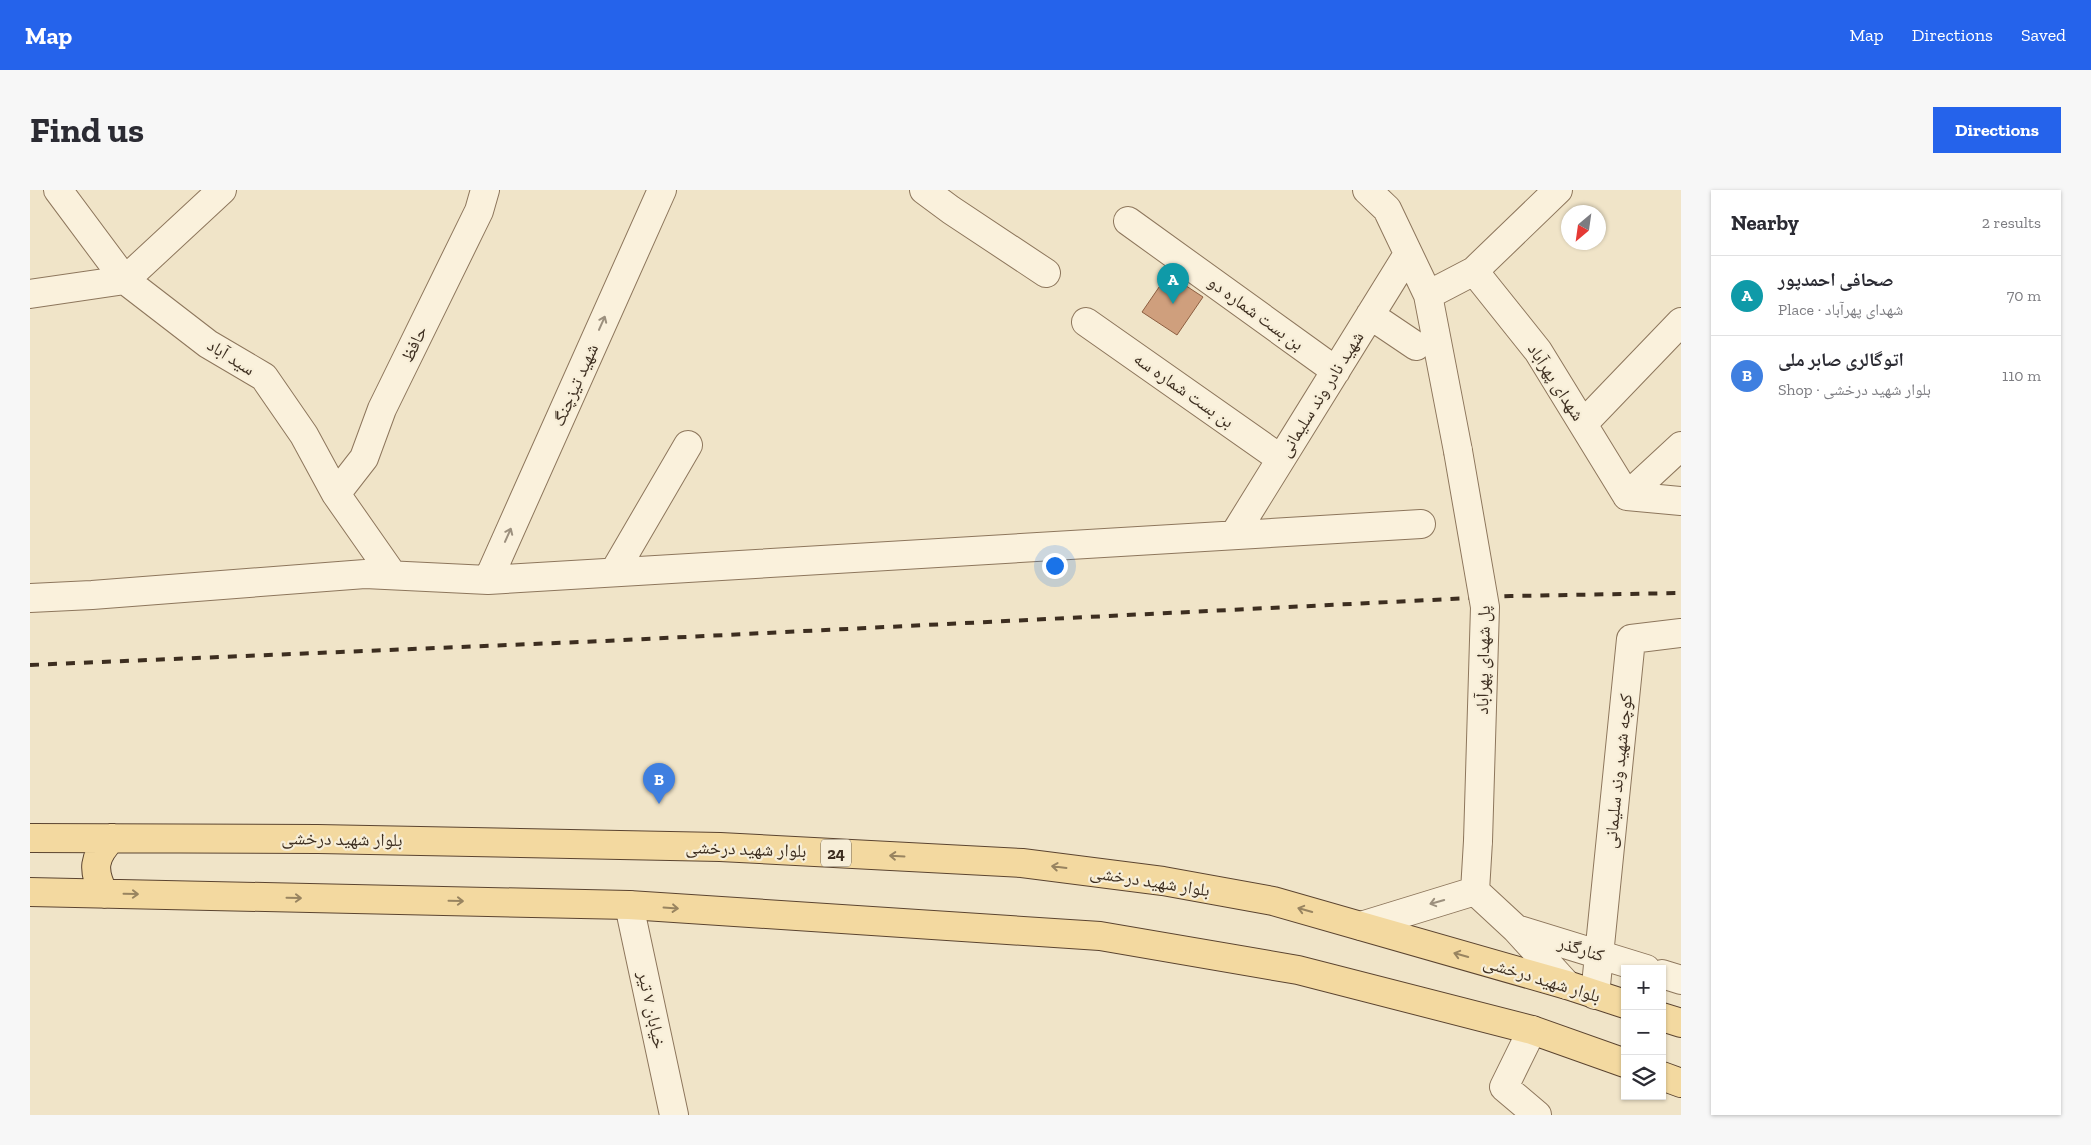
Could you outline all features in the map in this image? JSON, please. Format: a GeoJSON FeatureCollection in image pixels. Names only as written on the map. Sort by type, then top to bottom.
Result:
{"type":"FeatureCollection","features":[{"type":"Feature","properties":{"kind":"main road","name":"بلوار شهید درخشی"},"geometry":{"type":"LineString","coordinates":[[30,838],[328,839],[720,847],[1022,863],[1163,881],[1264,900],[1567,985],[1621,1003]]}},
{"type":"Feature","properties":{"kind":"main road"},"geometry":{"type":"LineString","coordinates":[[104,894],[97,880],[96,864],[101,849],[112,838]]}},
{"type":"Feature","properties":{"kind":"main road"},"geometry":{"type":"LineString","coordinates":[[30,892],[629,905],[1100,936],[1298,970],[1532,1030],[1621,1062]]}},
{"type":"Feature","properties":{"kind":"main road"},"geometry":{"type":"LineString","coordinates":[[1666,1018],[1681,1023]]}},
{"type":"Feature","properties":{"kind":"main road"},"geometry":{"type":"LineString","coordinates":[[1666,1077],[1681,1083]]}},
{"type":"Feature","properties":{"kind":"street","name":"سید آباد"},"geometry":{"type":"LineString","coordinates":[[58,190],[125,280],[208,344],[264,377],[304,434],[336,494],[392,574]]}},
{"type":"Feature","properties":{"kind":"street"},"geometry":{"type":"LineString","coordinates":[[30,294],[125,280],[222,190]]}},
{"type":"Feature","properties":{"kind":"street","name":"حافظ"},"geometry":{"type":"LineString","coordinates":[[336,494],[364,458],[382,409],[479,211],[485,190]]}},
{"type":"Feature","properties":{"kind":"street","name":"شهید تیزچنگ"},"geometry":{"type":"LineString","coordinates":[[488,580],[662,190]]}},
{"type":"Feature","properties":{"kind":"street"},"geometry":{"type":"LineString","coordinates":[[924,190],[1046,273]]}},
{"type":"Feature","properties":{"kind":"street"},"geometry":{"type":"LineString","coordinates":[[1367,190],[1391,199],[1408,254],[1428,295],[1474,271],[1558,190]]}},
{"type":"Feature","properties":{"kind":"street","name":"بن بست شماره دو"},"geometry":{"type":"LineString","coordinates":[[1128,221],[1336,371]]}},
{"type":"Feature","properties":{"kind":"street","name":"شهید نادر وند سلیمانی"},"geometry":{"type":"LineString","coordinates":[[1234,535],[1408,254]]}},
{"type":"Feature","properties":{"kind":"street","name":"شهدای پهرآباد"},"geometry":{"type":"LineString","coordinates":[[1474,271],[1538,351],[1627,496]]}},
{"type":"Feature","properties":{"kind":"street","name":"پل شهدای پهرآباد"},"geometry":{"type":"LineString","coordinates":[[1428,295],[1485,607],[1476,891]]}},
{"type":"Feature","properties":{"kind":"street"},"geometry":{"type":"LineString","coordinates":[[1370,315],[1416,346]]}},
{"type":"Feature","properties":{"kind":"street","name":"بن بست شماره سه"},"geometry":{"type":"LineString","coordinates":[[1086,322],[1281,459]]}},
{"type":"Feature","properties":{"kind":"street"},"geometry":{"type":"LineString","coordinates":[[1583,424],[1681,322]]}},
{"type":"Feature","properties":{"kind":"street"},"geometry":{"type":"LineString","coordinates":[[614,572],[688,445]]}},
{"type":"Feature","properties":{"kind":"street"},"geometry":{"type":"LineString","coordinates":[[1627,496],[1681,446]]}},
{"type":"Feature","properties":{"kind":"street"},"geometry":{"type":"LineString","coordinates":[[1627,496],[1681,501]]}},
{"type":"Feature","properties":{"kind":"street"},"geometry":{"type":"LineString","coordinates":[[30,598],[365,574],[488,580],[1421,524]]}},
{"type":"Feature","properties":{"kind":"street","name":"کوچه شهید وند سلیمانی"},"geometry":{"type":"LineString","coordinates":[[1600,954],[1631,639],[1681,633]]}},
{"type":"Feature","properties":{"kind":"street"},"geometry":{"type":"LineString","coordinates":[[1361,926],[1476,891],[1516,929],[1567,985]]}},
{"type":"Feature","properties":{"kind":"street","name":"خیابان ۷ تیر"},"geometry":{"type":"LineString","coordinates":[[629,905],[674,1115]]}},
{"type":"Feature","properties":{"kind":"street","name":"کنارگذر"},"geometry":{"type":"LineString","coordinates":[[1516,929],[1634,965]]}},
{"type":"Feature","properties":{"kind":"street"},"geometry":{"type":"LineString","coordinates":[[1595,994],[1600,954]]}},
{"type":"Feature","properties":{"kind":"street"},"geometry":{"type":"LineString","coordinates":[[1666,975],[1681,980]]}},
{"type":"Feature","properties":{"kind":"street"},"geometry":{"type":"LineString","coordinates":[[1532,1030],[1504,1087],[1537,1115]]}},
{"type":"Feature","properties":{"kind":"building"},"geometry":{"type":"Polygon","coordinates":[[[1168,274],[1203,297],[1177,335],[1142,312],[1168,274]]]}},
{"type":"Feature","properties":{"kind":"railway"},"geometry":{"type":"LineString","coordinates":[[30,665],[604,641],[1511,596],[1681,593]]}},
{"type":"Feature","properties":{"kind":"place","name":"صحافی احمدپور"},"geometry":{"type":"Point","coordinates":[1173,304]}},
{"type":"Feature","properties":{"kind":"place","name":"اتوگالری صابر ملی"},"geometry":{"type":"Point","coordinates":[659,804]}}]}
